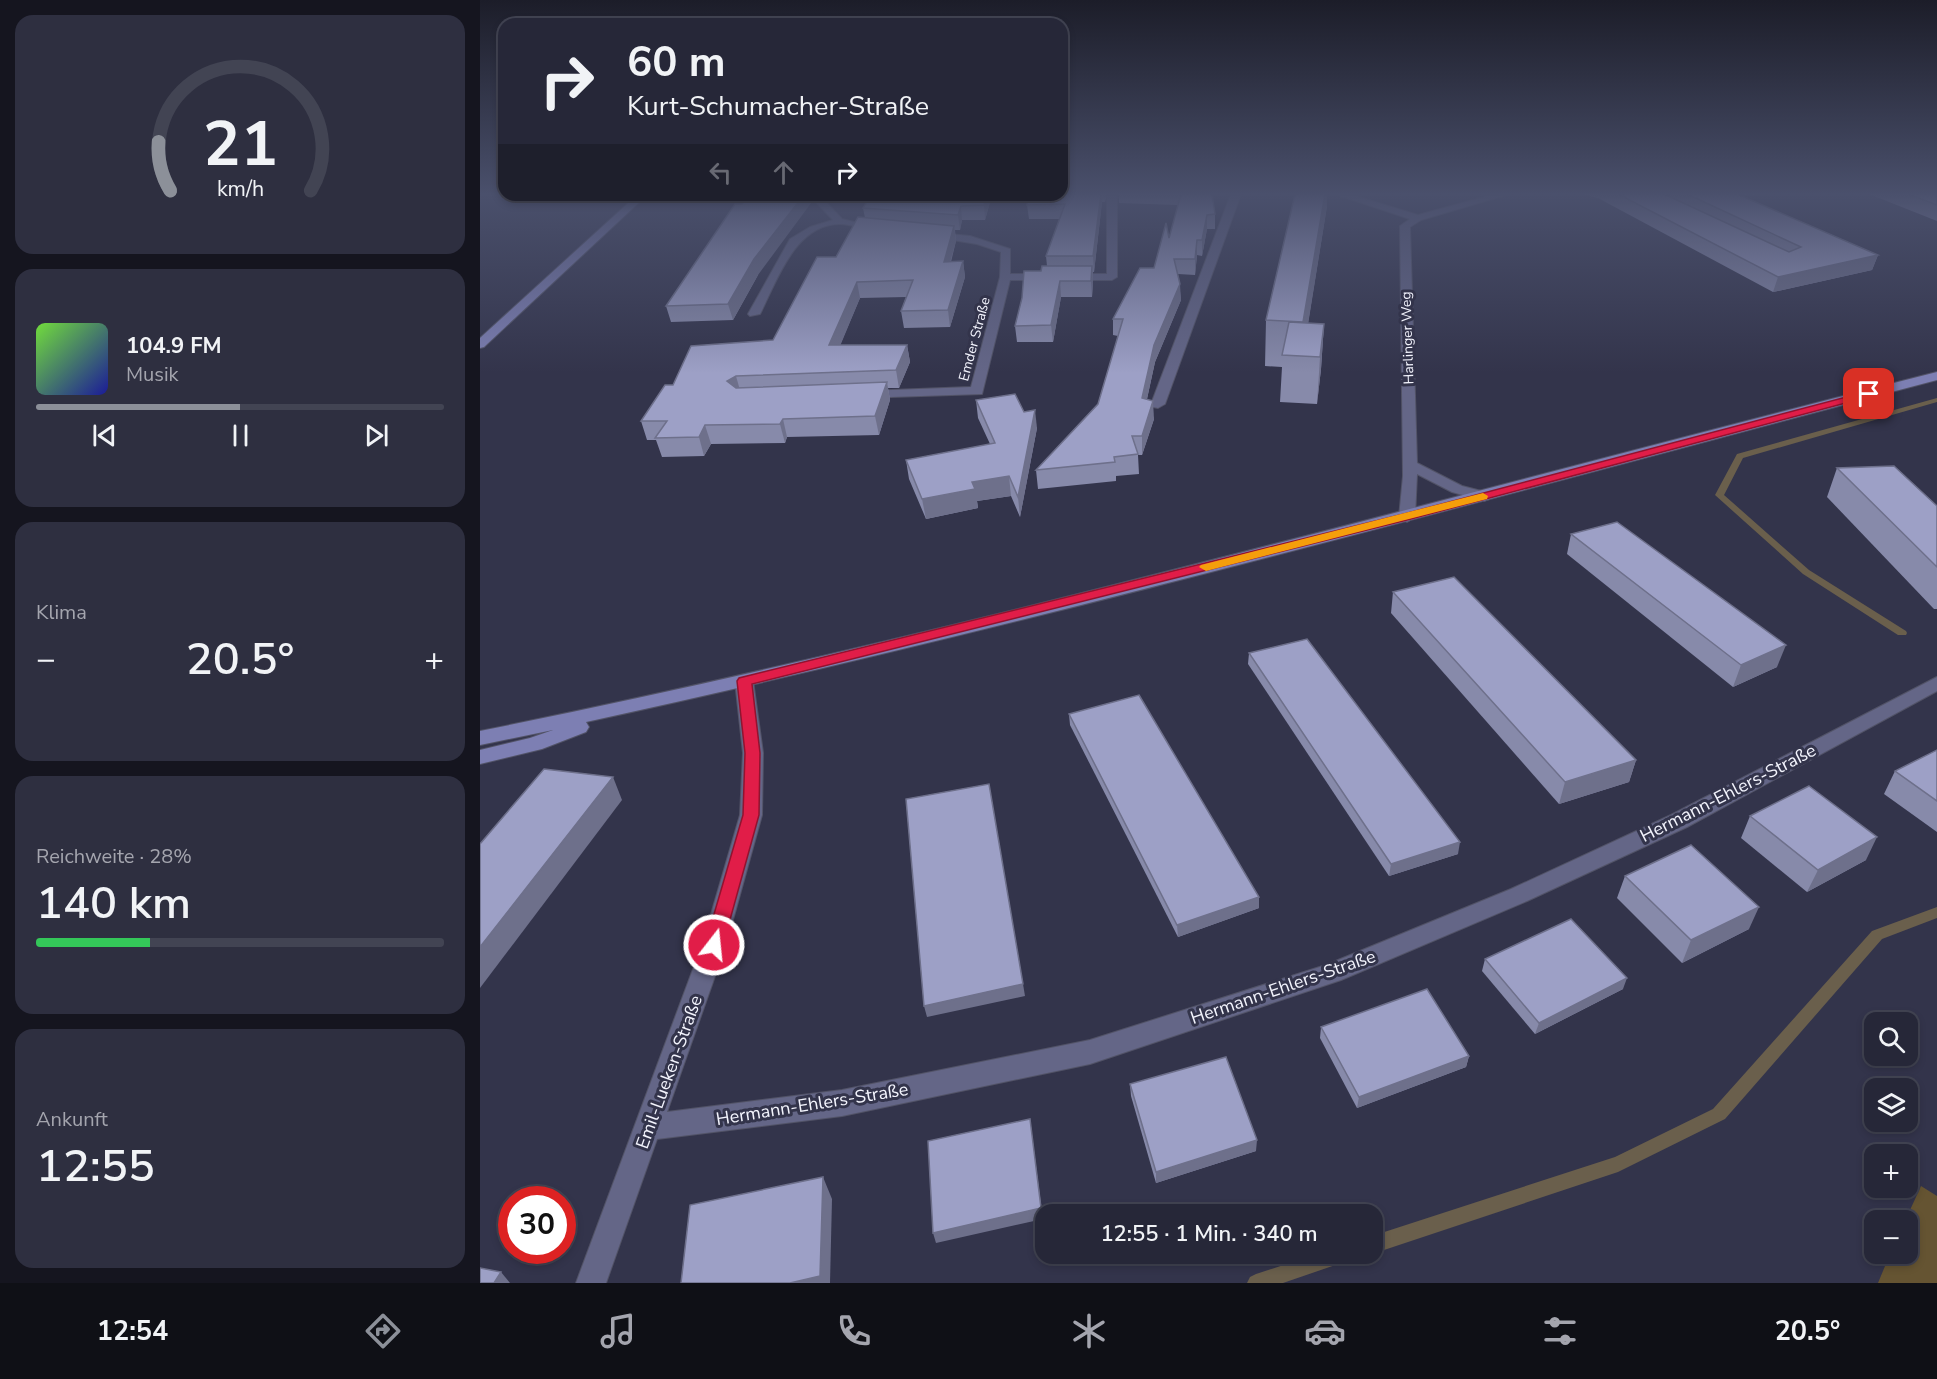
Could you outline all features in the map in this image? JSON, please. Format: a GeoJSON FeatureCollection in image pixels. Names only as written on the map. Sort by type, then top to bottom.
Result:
{"type":"FeatureCollection","features":[{"type":"Feature","properties":{"kind":"street"},"geometry":{"type":"LineString","coordinates":[[480,344],[578,254]]}},
{"type":"Feature","properties":{"kind":"street"},"geometry":{"type":"LineString","coordinates":[[754,314],[787,254]]}},
{"type":"Feature","properties":{"kind":"street","name":"Emder Straße"},"geometry":{"type":"LineString","coordinates":[[847,396],[977,391],[1005,277],[1006,254]]}},
{"type":"Feature","properties":{"kind":"street"},"geometry":{"type":"LineString","coordinates":[[1005,277],[1112,277],[1112,254]]}},
{"type":"Feature","properties":{"kind":"street"},"geometry":{"type":"LineString","coordinates":[[1158,404],[1214,254]]}},
{"type":"Feature","properties":{"kind":"street","name":"Harlinger Weg"},"geometry":{"type":"LineString","coordinates":[[1406,254],[1410,465],[1407,517]]}},
{"type":"Feature","properties":{"kind":"street"},"geometry":{"type":"LineString","coordinates":[[480,738],[628,708],[744,681],[1407,517],[1937,376]]}},
{"type":"Feature","properties":{"kind":"street"},"geometry":{"type":"LineString","coordinates":[[1410,465],[1457,489],[1484,496]]}},
{"type":"Feature","properties":{"kind":"street","name":"Emil-Lueken-Straße"},"geometry":{"type":"LineString","coordinates":[[591,1283],[650,1127],[714,945],[751,815],[753,753],[744,681]]}},
{"type":"Feature","properties":{"kind":"street","name":"Hermann-Ehlers-Straße"},"geometry":{"type":"LineString","coordinates":[[650,1127],[842,1103],[1090,1052],[1332,974],[1519,895],[1679,821],[1937,683]]}},
{"type":"Feature","properties":{"kind":"street"},"geometry":{"type":"LineString","coordinates":[[480,757],[535,744],[628,708]]}},
{"type":"Feature","properties":{"kind":"shaded area"},"geometry":{"type":"Polygon","coordinates":[[[1921,1186],[1937,1196],[1937,1283],[1878,1283],[1886,1264],[1918,1264],[1918,1210],[1910,1210],[1916,1198],[1918,1198],[1921,1186]]]}},
{"type":"Feature","properties":{"kind":"building"},"geometry":{"type":"Polygon","coordinates":[[[701,254],[758,254],[728,304],[666,306],[701,254]]]}},
{"type":"Feature","properties":{"kind":"building"},"geometry":{"type":"Polygon","coordinates":[[[838,254],[946,254],[944,262],[963,261],[948,310],[901,311],[913,280],[857,282],[829,345],[907,345],[896,370],[736,376],[727,381],[736,388],[887,382],[875,416],[783,419],[780,424],[705,425],[699,437],[655,438],[667,421],[641,421],[665,385],[673,385],[691,346],[773,340],[817,257],[836,257],[838,254]]]}},
{"type":"Feature","properties":{"kind":"building"},"geometry":{"type":"Polygon","coordinates":[[[1047,254],[1093,254],[1093,256],[1046,256],[1047,254]]]}},
{"type":"Feature","properties":{"kind":"building"},"geometry":{"type":"Polygon","coordinates":[[[1158,254],[1196,254],[1195,259],[1174,259],[1180,284],[1154,345],[1142,398],[1153,401],[1142,436],[1132,436],[1138,454],[1114,457],[1115,462],[1036,470],[1098,404],[1123,319],[1113,319],[1140,268],[1154,268],[1158,254]]]}},
{"type":"Feature","properties":{"kind":"building"},"geometry":{"type":"Polygon","coordinates":[[[1281,254],[1315,254],[1303,322],[1266,320],[1281,254]]]}},
{"type":"Feature","properties":{"kind":"building"},"geometry":{"type":"Polygon","coordinates":[[[1733,254],[1878,255],[1778,277],[1733,254]]]}},
{"type":"Feature","properties":{"kind":"building"},"geometry":{"type":"Polygon","coordinates":[[[1042,266],[1092,266],[1091,281],[1060,281],[1051,325],[1015,326],[1022,298],[1024,271],[1041,271],[1042,266]]]}},
{"type":"Feature","properties":{"kind":"building"},"geometry":{"type":"Polygon","coordinates":[[[1289,322],[1324,324],[1320,357],[1282,355],[1289,322]]]}},
{"type":"Feature","properties":{"kind":"building"},"geometry":{"type":"Polygon","coordinates":[[[1015,394],[1024,412],[1035,410],[1018,497],[1009,476],[972,482],[975,489],[922,499],[906,460],[995,443],[976,400],[1015,394]]]}},
{"type":"Feature","properties":{"kind":"building"},"geometry":{"type":"Polygon","coordinates":[[[1894,466],[1937,506],[1937,567],[1837,468],[1894,466]]]}},
{"type":"Feature","properties":{"kind":"building"},"geometry":{"type":"Polygon","coordinates":[[[1617,522],[1786,645],[1741,665],[1571,534],[1617,522]]]}},
{"type":"Feature","properties":{"kind":"building"},"geometry":{"type":"Polygon","coordinates":[[[1454,577],[1636,760],[1565,782],[1393,592],[1454,577]]]}},
{"type":"Feature","properties":{"kind":"building"},"geometry":{"type":"Polygon","coordinates":[[[1307,639],[1460,842],[1391,864],[1249,653],[1307,639]]]}},
{"type":"Feature","properties":{"kind":"building"},"geometry":{"type":"Polygon","coordinates":[[[1139,695],[1259,897],[1177,925],[1069,714],[1139,695]]]}},
{"type":"Feature","properties":{"kind":"building"},"geometry":{"type":"Polygon","coordinates":[[[1937,750],[1937,801],[1895,771],[1937,750]]]}},
{"type":"Feature","properties":{"kind":"building"},"geometry":{"type":"Polygon","coordinates":[[[544,769],[613,777],[480,947],[480,844],[544,769]]]}},
{"type":"Feature","properties":{"kind":"building"},"geometry":{"type":"Polygon","coordinates":[[[989,784],[1023,984],[924,1006],[906,799],[989,784]]]}},
{"type":"Feature","properties":{"kind":"building"},"geometry":{"type":"Polygon","coordinates":[[[1809,786],[1877,837],[1818,870],[1750,816],[1809,786]]]}},
{"type":"Feature","properties":{"kind":"building"},"geometry":{"type":"Polygon","coordinates":[[[1691,845],[1759,907],[1691,940],[1625,876],[1691,845]]]}},
{"type":"Feature","properties":{"kind":"building"},"geometry":{"type":"Polygon","coordinates":[[[1571,919],[1627,978],[1539,1023],[1485,959],[1571,919]]]}},
{"type":"Feature","properties":{"kind":"building"},"geometry":{"type":"Polygon","coordinates":[[[1427,989],[1469,1056],[1359,1097],[1321,1027],[1427,989]]]}},
{"type":"Feature","properties":{"kind":"building"},"geometry":{"type":"Polygon","coordinates":[[[1226,1057],[1257,1140],[1156,1172],[1130,1084],[1226,1057]]]}},
{"type":"Feature","properties":{"kind":"building"},"geometry":{"type":"Polygon","coordinates":[[[1030,1119],[1041,1204],[1035,1204],[1035,1209],[933,1233],[928,1141],[1030,1119]]]}},
{"type":"Feature","properties":{"kind":"building"},"geometry":{"type":"Polygon","coordinates":[[[823,1177],[820,1276],[790,1283],[681,1283],[690,1205],[823,1177]]]}},
{"type":"Feature","properties":{"kind":"building"},"geometry":{"type":"Polygon","coordinates":[[[480,1268],[501,1272],[494,1283],[480,1283],[480,1268]]]}},
{"type":"Feature","properties":{"kind":"waterway"},"geometry":{"type":"LineString","coordinates":[[1902,633],[1806,572],[1719,495],[1740,456],[1937,400]]}},
{"type":"Feature","properties":{"kind":"waterway"},"geometry":{"type":"LineString","coordinates":[[1383,1241],[1618,1164],[1719,1114],[1877,935],[1937,912]]}},
{"type":"Feature","properties":{"kind":"waterway"},"geometry":{"type":"LineString","coordinates":[[1256,1283],[1314,1264]]}},
{"type":"Feature","properties":{"kind":"slow traffic"},"geometry":{"type":"LineString","coordinates":[[1206,567],[1483,496]]}},
{"type":"Feature","properties":{"kind":"route"},"geometry":{"type":"LineString","coordinates":[[714,945],[751,815],[753,753],[744,681],[1407,517],[1869,394]]}}]}
